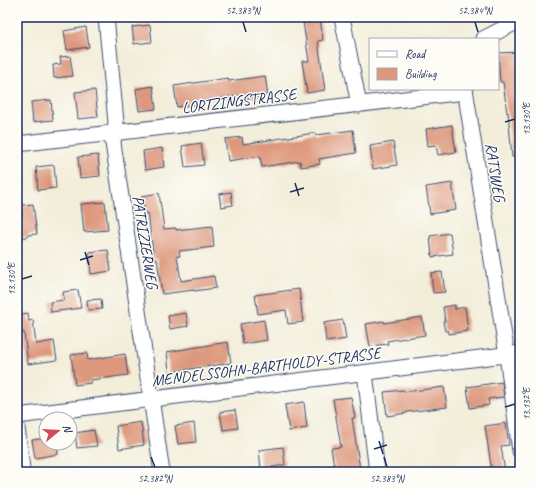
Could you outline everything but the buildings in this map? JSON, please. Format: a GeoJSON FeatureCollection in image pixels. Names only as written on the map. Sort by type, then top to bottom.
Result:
{"type":"FeatureCollection","features":[{"type":"Feature","properties":{"kind":"street","name":"PATRIZIERWEG"},"geometry":{"type":"LineString","coordinates":[[106,17],[116,122],[113,143],[162,472]]}},
{"type":"Feature","properties":{"kind":"street"},"geometry":{"type":"LineString","coordinates":[[342,17],[359,105]]}},
{"type":"Feature","properties":{"kind":"street"},"geometry":{"type":"LineString","coordinates":[[485,38],[520,20]]}},
{"type":"Feature","properties":{"kind":"street","name":"LORTZINGSTRASSE"},"geometry":{"type":"LineString","coordinates":[[17,144],[359,105],[465,91]]}},
{"type":"Feature","properties":{"kind":"street","name":"RATSWEG"},"geometry":{"type":"LineString","coordinates":[[465,91],[514,354],[520,451]]}},
{"type":"Feature","properties":{"kind":"street","name":"MENDELSSOHN-BARTHOLDY-STRASSE"},"geometry":{"type":"LineString","coordinates":[[18,416],[151,398],[514,354]]}},
{"type":"Feature","properties":{"kind":"street"},"geometry":{"type":"LineString","coordinates":[[365,373],[377,472]]}},
{"type":"Feature","properties":{"kind":"lane"},"geometry":{"type":"LineString","coordinates":[[18,416],[26,472]]}}]}
